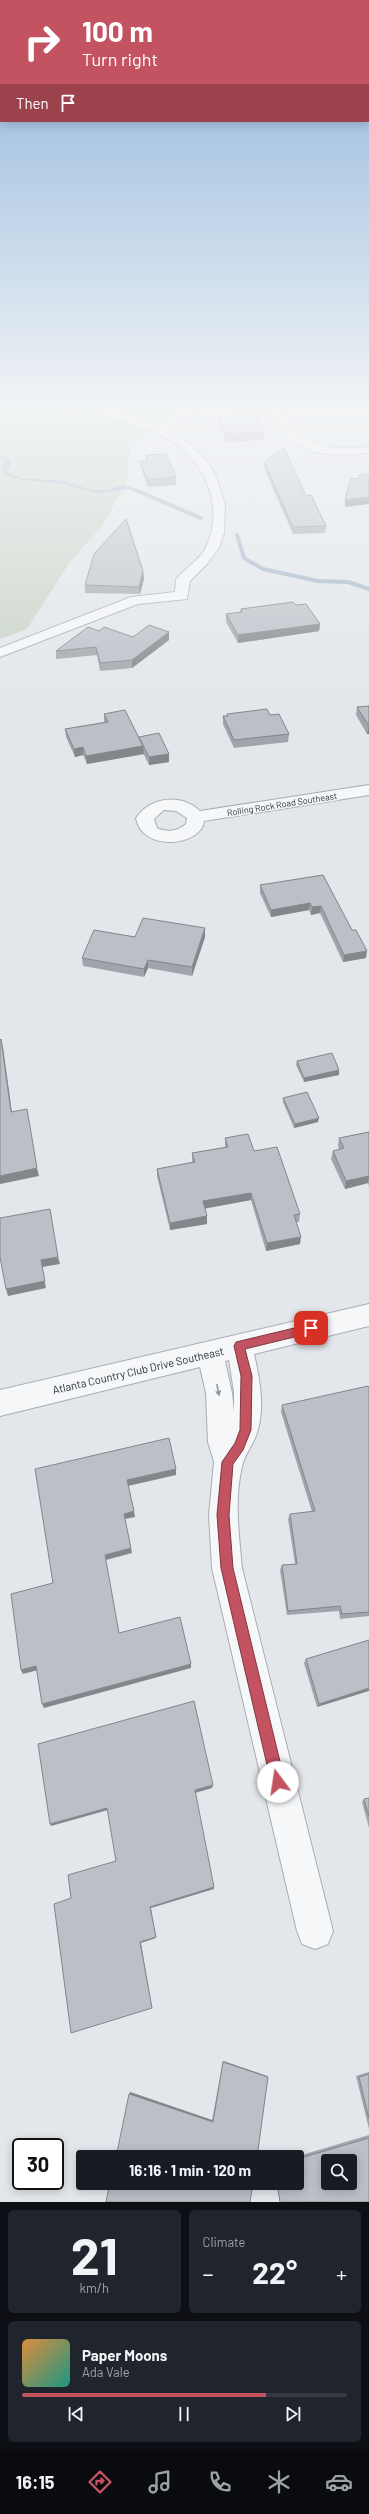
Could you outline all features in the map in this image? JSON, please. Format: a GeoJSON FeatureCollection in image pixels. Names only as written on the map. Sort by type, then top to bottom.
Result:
{"type":"FeatureCollection","features":[{"type":"Feature","properties":{"kind":"street"},"geometry":{"type":"LineString","coordinates":[[0,653],[136,600],[182,596],[183,580],[195,570],[211,549],[219,528],[220,510]]}},
{"type":"Feature","properties":{"kind":"street","name":"Rolling Rock Road Southeast"},"geometry":{"type":"LineString","coordinates":[[196,817],[369,790]]}},
{"type":"Feature","properties":{"kind":"street","name":"Atlanta Country Club Drive Southeast"},"geometry":{"type":"LineString","coordinates":[[0,1403],[369,1315]]}},
{"type":"Feature","properties":{"kind":"street"},"geometry":{"type":"LineString","coordinates":[[228,1462],[239,1446],[246,1430],[246,1376],[239,1346]]}},
{"type":"Feature","properties":{"kind":"street"},"geometry":{"type":"LineString","coordinates":[[210,1352],[219,1393],[222,1442],[228,1462],[223,1515],[227,1568],[315,1931]]}},
{"type":"Feature","properties":{"kind":"green space"},"geometry":{"type":"Polygon","coordinates":[[[0,510],[111,510],[102,526],[70,562],[27,629],[0,639],[0,510]]]}},
{"type":"Feature","properties":{"kind":"building"},"geometry":{"type":"Polygon","coordinates":[[[285,510],[318,510],[326,526],[293,527],[285,510]]]}},
{"type":"Feature","properties":{"kind":"building"},"geometry":{"type":"Polygon","coordinates":[[[126,519],[143,571],[139,587],[85,585],[94,554],[126,519]]]}},
{"type":"Feature","properties":{"kind":"building"},"geometry":{"type":"Polygon","coordinates":[[[293,602],[296,605],[306,604],[320,624],[238,635],[226,614],[242,612],[241,609],[293,602]]]}},
{"type":"Feature","properties":{"kind":"building"},"geometry":{"type":"Polygon","coordinates":[[[149,625],[169,632],[132,660],[100,663],[96,647],[56,651],[88,627],[99,631],[104,627],[133,637],[149,625]]]}},
{"type":"Feature","properties":{"kind":"building"},"geometry":{"type":"Polygon","coordinates":[[[369,706],[369,726],[357,707],[369,706]]]}},
{"type":"Feature","properties":{"kind":"building"},"geometry":{"type":"Polygon","coordinates":[[[267,709],[270,715],[279,714],[289,734],[234,740],[223,716],[228,716],[227,714],[267,709]]]}},
{"type":"Feature","properties":{"kind":"building"},"geometry":{"type":"Polygon","coordinates":[[[125,710],[143,746],[86,756],[83,747],[74,749],[65,729],[108,722],[104,714],[125,710]]]}},
{"type":"Feature","properties":{"kind":"building"},"geometry":{"type":"Polygon","coordinates":[[[159,733],[169,754],[149,757],[139,737],[159,733]]]}},
{"type":"Feature","properties":{"kind":"building"},"geometry":{"type":"Polygon","coordinates":[[[323,875],[352,930],[356,930],[367,951],[344,955],[321,906],[312,907],[310,903],[271,910],[260,885],[323,875]]]}},
{"type":"Feature","properties":{"kind":"building"},"geometry":{"type":"Polygon","coordinates":[[[143,918],[205,928],[192,967],[148,960],[144,969],[82,958],[94,930],[135,937],[143,918]]]}},
{"type":"Feature","properties":{"kind":"building"},"geometry":{"type":"Polygon","coordinates":[[[1,1039],[11,1112],[27,1109],[37,1168],[0,1176],[0,1040],[1,1039]]]}},
{"type":"Feature","properties":{"kind":"building"},"geometry":{"type":"Polygon","coordinates":[[[332,1053],[339,1070],[304,1078],[297,1061],[332,1053]]]}},
{"type":"Feature","properties":{"kind":"building"},"geometry":{"type":"Polygon","coordinates":[[[307,1092],[319,1118],[295,1124],[283,1098],[307,1092]]]}},
{"type":"Feature","properties":{"kind":"building"},"geometry":{"type":"Polygon","coordinates":[[[369,1132],[369,1176],[346,1181],[333,1151],[344,1148],[339,1138],[369,1132]]]}},
{"type":"Feature","properties":{"kind":"building"},"geometry":{"type":"Polygon","coordinates":[[[248,1134],[254,1151],[277,1147],[300,1214],[294,1215],[301,1237],[267,1243],[251,1193],[203,1201],[207,1216],[170,1223],[157,1169],[195,1162],[192,1153],[228,1147],[225,1138],[248,1134]]]}},
{"type":"Feature","properties":{"kind":"building"},"geometry":{"type":"Polygon","coordinates":[[[50,1209],[58,1257],[41,1260],[45,1281],[6,1289],[0,1257],[0,1218],[50,1209]]]}},
{"type":"Feature","properties":{"kind":"building"},"geometry":{"type":"Polygon","coordinates":[[[368,1386],[369,1612],[342,1614],[340,1606],[288,1611],[282,1565],[297,1564],[290,1514],[315,1511],[282,1405],[368,1386]]]}},
{"type":"Feature","properties":{"kind":"building"},"geometry":{"type":"Polygon","coordinates":[[[169,1438],[176,1469],[127,1480],[134,1511],[124,1514],[131,1548],[105,1555],[119,1633],[180,1617],[191,1664],[42,1704],[36,1666],[21,1670],[11,1594],[53,1583],[35,1469],[169,1438]]]}},
{"type":"Feature","properties":{"kind":"building"},"geometry":{"type":"Polygon","coordinates":[[[369,1640],[369,1688],[319,1704],[306,1659],[369,1640]]]}},
{"type":"Feature","properties":{"kind":"building"},"geometry":{"type":"Polygon","coordinates":[[[194,1701],[213,1785],[195,1790],[214,1887],[150,1907],[156,1937],[140,1942],[152,2008],[71,2033],[54,1904],[71,1898],[68,1875],[116,1861],[107,1808],[50,1824],[38,1744],[194,1701]]]}},
{"type":"Feature","properties":{"kind":"building"},"geometry":{"type":"Polygon","coordinates":[[[369,1798],[369,1816],[364,1799],[369,1798]]]}},
{"type":"Feature","properties":{"kind":"building"},"geometry":{"type":"Polygon","coordinates":[[[223,2062],[268,2077],[258,2150],[117,2150],[129,2094],[213,2122],[223,2062]]]}},
{"type":"Feature","properties":{"kind":"building"},"geometry":{"type":"Polygon","coordinates":[[[369,2074],[369,2119],[359,2077],[369,2074]]]}},
{"type":"Feature","properties":{"kind":"building"},"geometry":{"type":"Polygon","coordinates":[[[369,2138],[369,2202],[280,2202],[278,2190],[304,2190],[304,2157],[369,2138]]]}},
{"type":"Feature","properties":{"kind":"building"},"geometry":{"type":"Polygon","coordinates":[[[109,2190],[252,2190],[250,2202],[106,2202],[109,2190]]]}},
{"type":"Feature","properties":{"kind":"waterway"},"geometry":{"type":"LineString","coordinates":[[182,510],[201,518]]}},
{"type":"Feature","properties":{"kind":"waterway"},"geometry":{"type":"LineString","coordinates":[[237,535],[244,558],[263,569],[318,581],[348,582],[369,589]]}},
{"type":"Feature","properties":{"kind":"route"},"geometry":{"type":"LineString","coordinates":[[278,1782],[234,1603],[227,1568],[223,1515],[228,1462],[239,1446],[246,1430],[248,1402],[246,1376],[239,1346],[311,1328]]}}]}
